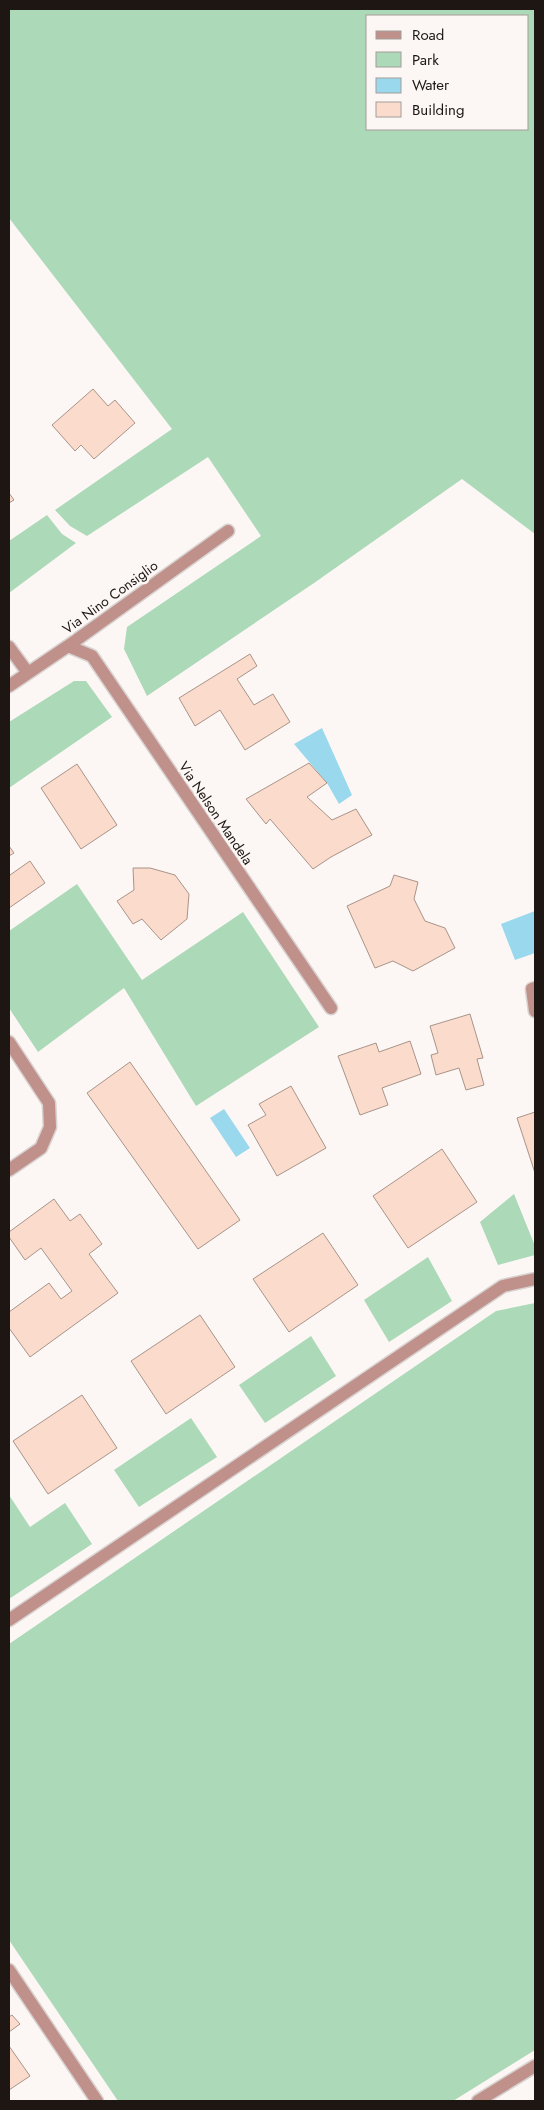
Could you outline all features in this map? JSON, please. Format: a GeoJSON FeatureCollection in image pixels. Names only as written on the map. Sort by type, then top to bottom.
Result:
{"type":"FeatureCollection","features":[{"type":"Feature","properties":{"kind":"street","name":"Via Nino Consiglio"},"geometry":{"type":"LineString","coordinates":[[9,686],[228,531]]}},
{"type":"Feature","properties":{"kind":"street","name":"Via Nelson Mandela"},"geometry":{"type":"LineString","coordinates":[[68,646],[92,656],[331,1008]]}},
{"type":"Feature","properties":{"kind":"street"},"geometry":{"type":"LineString","coordinates":[[9,647],[28,673]]}},
{"type":"Feature","properties":{"kind":"street"},"geometry":{"type":"LineString","coordinates":[[535,988],[532,990],[535,1011]]}},
{"type":"Feature","properties":{"kind":"street"},"geometry":{"type":"LineString","coordinates":[[9,1042],[49,1103],[50,1127],[41,1148],[9,1170]]}},
{"type":"Feature","properties":{"kind":"street"},"geometry":{"type":"LineString","coordinates":[[9,1620],[503,1286],[535,1280]]}},
{"type":"Feature","properties":{"kind":"street"},"geometry":{"type":"LineString","coordinates":[[9,1970],[98,2101]]}},
{"type":"Feature","properties":{"kind":"street"},"geometry":{"type":"LineString","coordinates":[[478,2101],[535,2066]]}},
{"type":"Feature","properties":{"kind":"green space"},"geometry":{"type":"Polygon","coordinates":[[[9,9],[535,9],[535,534],[462,479],[314,583],[147,696],[124,649],[127,627],[261,536],[208,457],[87,536],[70,526],[55,510],[172,429],[9,218],[9,9]]]}},
{"type":"Feature","properties":{"kind":"green space"},"geometry":{"type":"Polygon","coordinates":[[[47,515],[62,534],[76,543],[9,593],[9,541],[47,515]]]}},
{"type":"Feature","properties":{"kind":"green space"},"geometry":{"type":"Polygon","coordinates":[[[74,681],[86,681],[112,717],[9,788],[9,722],[74,681]]]}},
{"type":"Feature","properties":{"kind":"green space"},"geometry":{"type":"Polygon","coordinates":[[[77,884],[142,980],[243,912],[319,1027],[196,1106],[124,988],[38,1052],[9,1008],[9,931],[77,884]]]}},
{"type":"Feature","properties":{"kind":"green space"},"geometry":{"type":"Polygon","coordinates":[[[514,1194],[535,1246],[535,1255],[498,1265],[480,1222],[514,1194]]]}},
{"type":"Feature","properties":{"kind":"green space"},"geometry":{"type":"Polygon","coordinates":[[[428,1257],[452,1301],[389,1342],[364,1300],[428,1257]]]}},
{"type":"Feature","properties":{"kind":"green space"},"geometry":{"type":"Polygon","coordinates":[[[535,1303],[535,2050],[453,2101],[118,2101],[9,1940],[9,1644],[496,1311],[535,1303]]]}},
{"type":"Feature","properties":{"kind":"green space"},"geometry":{"type":"Polygon","coordinates":[[[311,1336],[336,1376],[265,1423],[239,1385],[311,1336]]]}},
{"type":"Feature","properties":{"kind":"green space"},"geometry":{"type":"Polygon","coordinates":[[[191,1418],[217,1457],[139,1507],[114,1470],[191,1418]]]}},
{"type":"Feature","properties":{"kind":"green space"},"geometry":{"type":"Polygon","coordinates":[[[9,1495],[30,1527],[65,1503],[92,1544],[9,1599],[9,1495]]]}},
{"type":"Feature","properties":{"kind":"water"},"geometry":{"type":"Polygon","coordinates":[[[322,728],[352,795],[339,804],[327,783],[294,744],[322,728]]]}},
{"type":"Feature","properties":{"kind":"water"},"geometry":{"type":"Polygon","coordinates":[[[535,911],[535,953],[515,960],[501,924],[535,911]]]}},
{"type":"Feature","properties":{"kind":"water"},"geometry":{"type":"Polygon","coordinates":[[[224,1109],[250,1148],[236,1157],[210,1118],[224,1109]]]}},
{"type":"Feature","properties":{"kind":"building"},"geometry":{"type":"Polygon","coordinates":[[[93,389],[108,406],[115,400],[135,423],[94,459],[81,445],[75,451],[52,425],[93,389]]]}},
{"type":"Feature","properties":{"kind":"building"},"geometry":{"type":"Polygon","coordinates":[[[9,493],[14,500],[9,503],[9,493]]]}},
{"type":"Feature","properties":{"kind":"building"},"geometry":{"type":"Polygon","coordinates":[[[250,654],[257,666],[237,679],[254,705],[273,694],[290,722],[245,750],[220,710],[195,726],[179,698],[250,654]]]}},
{"type":"Feature","properties":{"kind":"building"},"geometry":{"type":"Polygon","coordinates":[[[309,763],[327,783],[307,797],[332,820],[356,809],[372,835],[313,869],[270,819],[266,824],[246,799],[309,763]]]}},
{"type":"Feature","properties":{"kind":"building"},"geometry":{"type":"Polygon","coordinates":[[[77,764],[117,825],[81,849],[41,788],[77,764]]]}},
{"type":"Feature","properties":{"kind":"building"},"geometry":{"type":"Polygon","coordinates":[[[9,846],[14,853],[9,856],[9,846]]]}},
{"type":"Feature","properties":{"kind":"building"},"geometry":{"type":"Polygon","coordinates":[[[30,861],[45,883],[9,908],[9,873],[10,875],[30,861]]]}},
{"type":"Feature","properties":{"kind":"building"},"geometry":{"type":"Polygon","coordinates":[[[133,868],[150,868],[175,875],[189,894],[187,919],[161,940],[142,919],[133,924],[117,901],[134,890],[133,868]]]}},
{"type":"Feature","properties":{"kind":"building"},"geometry":{"type":"Polygon","coordinates":[[[394,875],[418,882],[414,899],[425,921],[445,928],[455,948],[413,971],[393,961],[375,968],[347,906],[390,886],[394,875]]]}},
{"type":"Feature","properties":{"kind":"building"},"geometry":{"type":"Polygon","coordinates":[[[470,1014],[483,1058],[477,1059],[484,1085],[466,1090],[459,1068],[436,1075],[431,1055],[438,1053],[430,1026],[470,1014]]]}},
{"type":"Feature","properties":{"kind":"building"},"geometry":{"type":"Polygon","coordinates":[[[410,1041],[421,1074],[382,1088],[388,1105],[360,1115],[338,1056],[376,1043],[379,1052],[410,1041]]]}},
{"type":"Feature","properties":{"kind":"building"},"geometry":{"type":"Polygon","coordinates":[[[130,1062],[240,1220],[198,1249],[87,1093],[130,1062]]]}},
{"type":"Feature","properties":{"kind":"building"},"geometry":{"type":"Polygon","coordinates":[[[291,1086],[326,1148],[277,1176],[248,1125],[266,1115],[259,1104],[291,1086]]]}},
{"type":"Feature","properties":{"kind":"building"},"geometry":{"type":"Polygon","coordinates":[[[535,1112],[535,1173],[517,1118],[535,1112]]]}},
{"type":"Feature","properties":{"kind":"building"},"geometry":{"type":"Polygon","coordinates":[[[442,1149],[477,1202],[408,1248],[373,1196],[442,1149]]]}},
{"type":"Feature","properties":{"kind":"building"},"geometry":{"type":"Polygon","coordinates":[[[54,1199],[70,1221],[80,1214],[102,1244],[89,1254],[118,1293],[30,1357],[9,1328],[9,1312],[49,1283],[61,1299],[72,1291],[41,1248],[25,1260],[9,1237],[9,1232],[54,1199]]]}},
{"type":"Feature","properties":{"kind":"building"},"geometry":{"type":"Polygon","coordinates":[[[323,1233],[358,1285],[289,1332],[253,1279],[323,1233]]]}},
{"type":"Feature","properties":{"kind":"building"},"geometry":{"type":"Polygon","coordinates":[[[200,1315],[235,1367],[166,1414],[131,1361],[200,1315]]]}},
{"type":"Feature","properties":{"kind":"building"},"geometry":{"type":"Polygon","coordinates":[[[82,1395],[117,1448],[48,1494],[13,1441],[82,1395]]]}},
{"type":"Feature","properties":{"kind":"building"},"geometry":{"type":"Polygon","coordinates":[[[12,2015],[20,2024],[9,2032],[9,2017],[12,2015]]]}},
{"type":"Feature","properties":{"kind":"building"},"geometry":{"type":"Polygon","coordinates":[[[9,2046],[30,2076],[9,2090],[9,2046]]]}}]}
